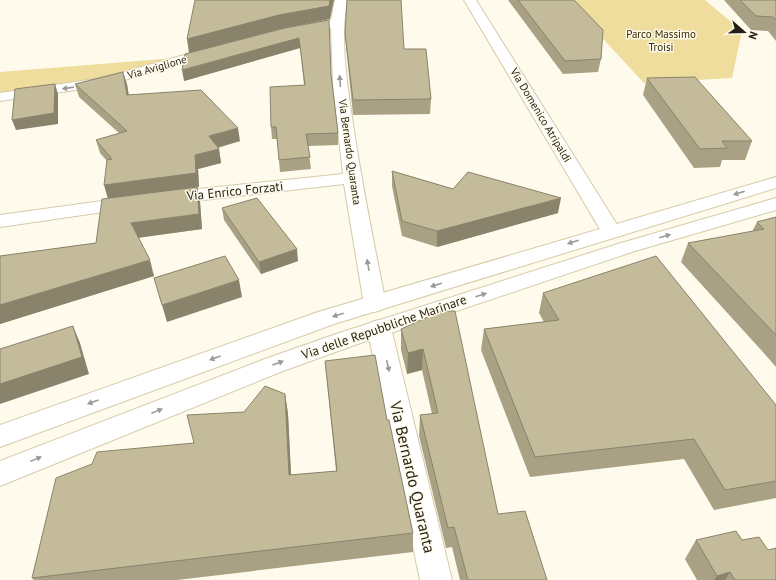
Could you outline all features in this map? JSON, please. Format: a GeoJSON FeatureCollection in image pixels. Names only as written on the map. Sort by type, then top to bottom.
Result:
{"type":"FeatureCollection","features":[{"type":"Feature","properties":{"kind":"street","name":"Via Bernardo Quaranta"},"geometry":{"type":"LineString","coordinates":[[340,0],[337,23],[340,85],[352,178],[377,316],[436,580]]}},
{"type":"Feature","properties":{"kind":"street","name":"Via Domenico Atripaldi"},"geometry":{"type":"LineString","coordinates":[[470,0],[619,239]]}},
{"type":"Feature","properties":{"kind":"street"},"geometry":{"type":"LineString","coordinates":[[285,33],[337,23]]}},
{"type":"Feature","properties":{"kind":"street","name":"Via Aviglione"},"geometry":{"type":"LineString","coordinates":[[0,97],[103,82],[222,49]]}},
{"type":"Feature","properties":{"kind":"street","name":"Via Enrico Forzati"},"geometry":{"type":"LineString","coordinates":[[0,221],[185,196],[352,178]]}},
{"type":"Feature","properties":{"kind":"street","name":"Via delle Repubbliche Marinare"},"geometry":{"type":"LineString","coordinates":[[0,474],[274,365],[377,316],[619,239],[776,182]]}},
{"type":"Feature","properties":{"kind":"street","name":"Via delle Repubbliche Marinare"},"geometry":{"type":"LineString","coordinates":[[619,239],[776,204]]}},
{"type":"Feature","properties":{"kind":"street","name":"Via delle Repubbliche Marinare"},"geometry":{"type":"LineString","coordinates":[[0,436],[326,318],[377,316]]}},
{"type":"Feature","properties":{"kind":"green space","name":"Parco Massimo Troisi"},"geometry":{"type":"Polygon","coordinates":[[[567,0],[705,0],[742,31],[732,78],[644,83],[567,0]]]}},
{"type":"Feature","properties":{"kind":"green space"},"geometry":{"type":"Polygon","coordinates":[[[188,57],[107,78],[0,94],[0,72],[188,57]]]}},
{"type":"Feature","properties":{"kind":"building"},"geometry":{"type":"Polygon","coordinates":[[[195,0],[330,0],[329,6],[279,15],[187,39],[195,0]]]}},
{"type":"Feature","properties":{"kind":"building"},"geometry":{"type":"Polygon","coordinates":[[[347,0],[401,0],[404,49],[426,49],[431,99],[353,100],[345,33],[347,0]]]}},
{"type":"Feature","properties":{"kind":"building"},"geometry":{"type":"Polygon","coordinates":[[[518,0],[574,0],[603,30],[601,59],[565,61],[518,0]]]}},
{"type":"Feature","properties":{"kind":"building"},"geometry":{"type":"Polygon","coordinates":[[[740,0],[776,0],[776,20],[773,17],[756,16],[740,0]]]}},
{"type":"Feature","properties":{"kind":"building"},"geometry":{"type":"Polygon","coordinates":[[[329,20],[331,74],[338,133],[306,134],[310,157],[279,160],[276,127],[271,127],[270,87],[305,85],[299,38],[182,70],[185,54],[285,28],[329,20]]]}},
{"type":"Feature","properties":{"kind":"building"},"geometry":{"type":"Polygon","coordinates":[[[123,72],[127,95],[201,90],[238,128],[209,136],[219,149],[195,155],[196,173],[104,185],[107,160],[112,159],[96,140],[127,131],[75,84],[123,72]]]}},
{"type":"Feature","properties":{"kind":"building"},"geometry":{"type":"Polygon","coordinates":[[[695,77],[752,141],[722,141],[727,148],[700,149],[647,78],[695,77]]]}},
{"type":"Feature","properties":{"kind":"building"},"geometry":{"type":"Polygon","coordinates":[[[55,84],[54,113],[12,120],[15,89],[55,84]]]}},
{"type":"Feature","properties":{"kind":"building"},"geometry":{"type":"Polygon","coordinates":[[[392,171],[453,189],[468,172],[561,198],[437,231],[402,221],[392,171]]]}},
{"type":"Feature","properties":{"kind":"building"},"geometry":{"type":"Polygon","coordinates":[[[197,187],[199,214],[131,223],[150,260],[0,305],[0,256],[96,243],[102,199],[197,187]]]}},
{"type":"Feature","properties":{"kind":"building"},"geometry":{"type":"Polygon","coordinates":[[[257,198],[297,249],[259,262],[222,208],[257,198]]]}},
{"type":"Feature","properties":{"kind":"building"},"geometry":{"type":"Polygon","coordinates":[[[776,217],[776,335],[688,243],[764,229],[757,222],[776,217]]]}},
{"type":"Feature","properties":{"kind":"building"},"geometry":{"type":"Polygon","coordinates":[[[225,256],[239,280],[162,305],[154,278],[225,256]]]}},
{"type":"Feature","properties":{"kind":"building"},"geometry":{"type":"Polygon","coordinates":[[[656,256],[776,405],[776,481],[725,490],[694,439],[535,457],[484,329],[559,320],[543,293],[656,256]]]}},
{"type":"Feature","properties":{"kind":"building"},"geometry":{"type":"Polygon","coordinates":[[[441,311],[455,311],[498,514],[525,511],[547,580],[468,580],[454,527],[448,528],[420,415],[438,413],[423,349],[408,353],[401,329],[441,311]]]}},
{"type":"Feature","properties":{"kind":"building"},"geometry":{"type":"Polygon","coordinates":[[[73,326],[82,357],[0,384],[0,349],[73,326]]]}},
{"type":"Feature","properties":{"kind":"building"},"geometry":{"type":"Polygon","coordinates":[[[375,355],[387,420],[389,420],[413,533],[32,578],[56,478],[92,464],[97,452],[194,443],[187,415],[244,412],[265,386],[285,394],[289,475],[337,471],[325,361],[375,355]]]}},
{"type":"Feature","properties":{"kind":"building"},"geometry":{"type":"Polygon","coordinates":[[[736,531],[742,540],[759,537],[768,550],[776,548],[776,580],[735,580],[730,572],[717,576],[696,540],[736,531]]]}}]}
